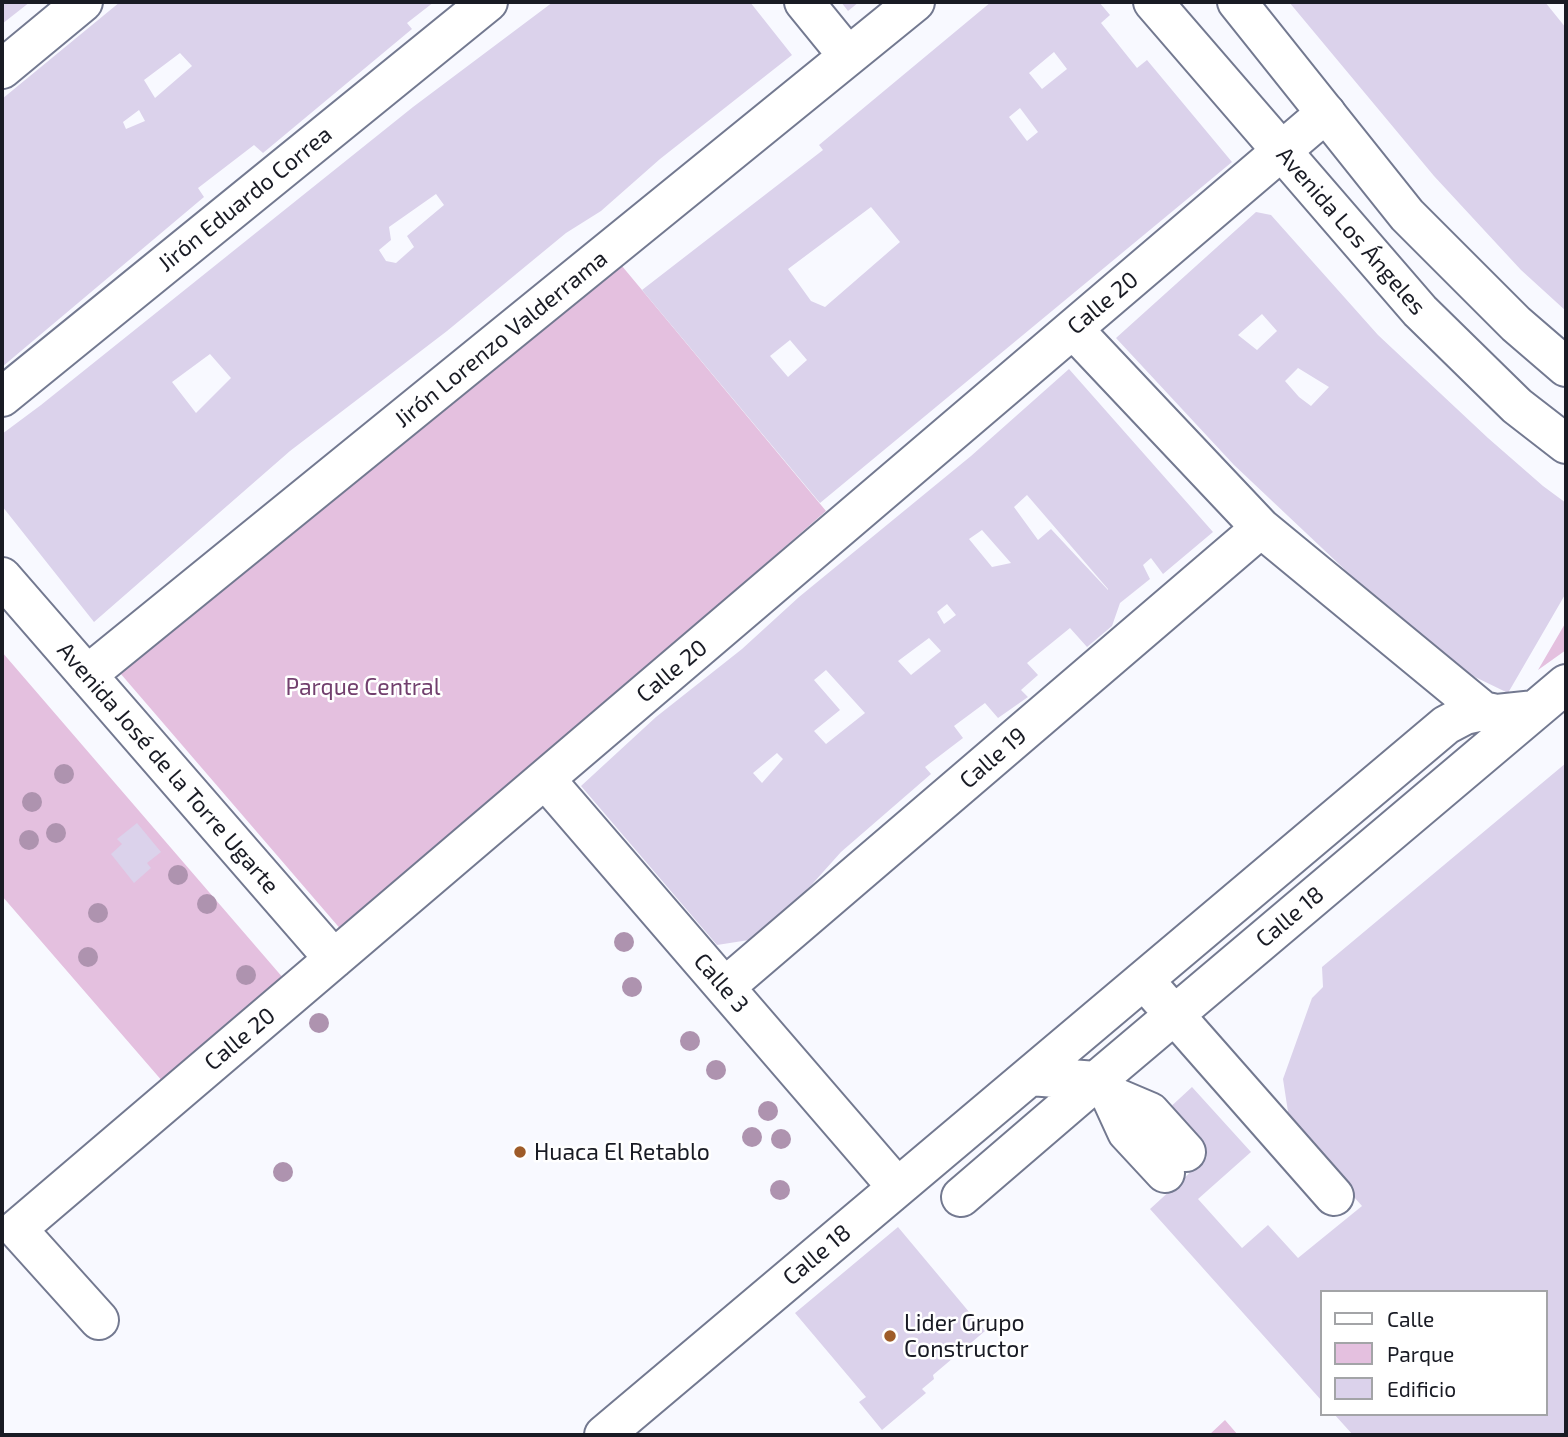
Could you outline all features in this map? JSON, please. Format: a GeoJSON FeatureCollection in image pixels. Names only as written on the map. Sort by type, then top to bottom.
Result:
{"type":"FeatureCollection","features":[{"type":"Feature","properties":{"kind":"street"},"geometry":{"type":"LineString","coordinates":[[2,69],[83,2]]}},
{"type":"Feature","properties":{"kind":"street","name":"Jirón Eduardo Correa"},"geometry":{"type":"LineString","coordinates":[[2,397],[488,2]]}},
{"type":"Feature","properties":{"kind":"street"},"geometry":{"type":"LineString","coordinates":[[804,2],[848,56]]}},
{"type":"Feature","properties":{"kind":"street","name":"Jirón Lorenzo Valderrama"},"geometry":{"type":"LineString","coordinates":[[87,675],[915,2]]}},
{"type":"Feature","properties":{"kind":"street","name":"Avenida Los Ángeles"},"geometry":{"type":"LineString","coordinates":[[1153,2],[1420,311],[1517,406],[1566,444]]}},
{"type":"Feature","properties":{"kind":"street"},"geometry":{"type":"LineString","coordinates":[[1237,2],[1407,215],[1516,324],[1566,367]]}},
{"type":"Feature","properties":{"kind":"street","name":"Calle 20"},"geometry":{"type":"LineString","coordinates":[[99,1320],[17,1229],[1326,113]]}},
{"type":"Feature","properties":{"kind":"street"},"geometry":{"type":"LineString","coordinates":[[1073,329],[1261,528],[1483,711]]}},
{"type":"Feature","properties":{"kind":"street","name":"Calle 19"},"geometry":{"type":"LineString","coordinates":[[725,987],[1261,528]]}},
{"type":"Feature","properties":{"kind":"street","name":"Avenida José de la Torre Ugarte"},"geometry":{"type":"LineString","coordinates":[[2,577],[334,959]]}},
{"type":"Feature","properties":{"kind":"street","name":"Calle 18"},"geometry":{"type":"LineString","coordinates":[[961,1196],[1103,1088],[1174,1014],[1566,684]]}},
{"type":"Feature","properties":{"kind":"street","name":"Calle 18"},"geometry":{"type":"LineString","coordinates":[[604,1435],[1446,725],[1465,715],[1483,711],[1497,714],[1535,710]]}},
{"type":"Feature","properties":{"kind":"street","name":"Calle 3"},"geometry":{"type":"LineString","coordinates":[[545,779],[897,1187]]}},
{"type":"Feature","properties":{"kind":"street"},"geometry":{"type":"LineString","coordinates":[[1144,980],[1334,1196]]}},
{"type":"Feature","properties":{"kind":"street"},"geometry":{"type":"LineString","coordinates":[[1030,1076],[1103,1088],[1150,1112],[1176,1163]]}},
{"type":"Feature","properties":{"kind":"green space","name":"Parque Central"},"geometry":{"type":"Polygon","coordinates":[[[617,260],[826,511],[343,932],[114,666],[617,260]]]}},
{"type":"Feature","properties":{"kind":"green space"},"geometry":{"type":"Polygon","coordinates":[[[1566,622],[1566,650],[1538,670],[1566,622]]]}},
{"type":"Feature","properties":{"kind":"green space"},"geometry":{"type":"Polygon","coordinates":[[[2,652],[284,979],[163,1082],[2,896],[2,652]]]}},
{"type":"Feature","properties":{"kind":"green space"},"geometry":{"type":"Polygon","coordinates":[[[1225,1420],[1238,1435],[1209,1435],[1225,1420]]]}},
{"type":"Feature","properties":{"kind":"building"},"geometry":{"type":"Polygon","coordinates":[[[2,2],[30,2],[2,24],[2,2]]]}},
{"type":"Feature","properties":{"kind":"building"},"geometry":{"type":"Polygon","coordinates":[[[120,2],[434,2],[407,23],[412,29],[263,153],[254,145],[198,188],[204,197],[2,367],[2,99],[120,2]],[[180,53],[144,80],[155,98],[192,66],[180,53]],[[139,110],[123,122],[126,129],[145,121],[139,110]]]}},
{"type":"Feature","properties":{"kind":"building"},"geometry":{"type":"Polygon","coordinates":[[[553,2],[750,2],[792,55],[660,159],[601,211],[566,233],[447,331],[290,451],[94,622],[2,506],[2,434],[413,107],[553,2]],[[436,194],[389,227],[391,240],[379,250],[386,261],[396,263],[414,247],[407,236],[444,205],[436,194]],[[210,354],[172,382],[196,413],[231,378],[210,354]]]}},
{"type":"Feature","properties":{"kind":"building"},"geometry":{"type":"Polygon","coordinates":[[[841,2],[859,2],[848,11],[841,2]]]}},
{"type":"Feature","properties":{"kind":"building"},"geometry":{"type":"Polygon","coordinates":[[[991,2],[1099,2],[1110,15],[1101,23],[1137,68],[1147,60],[1232,162],[820,503],[642,290],[823,150],[819,145],[991,2]],[[1054,52],[1029,73],[1042,89],[1067,69],[1054,52]],[[1020,108],[1009,117],[1027,141],[1038,132],[1020,108]],[[871,207],[788,269],[811,301],[825,307],[900,242],[871,207]],[[790,340],[770,356],[788,377],[807,360],[790,340]]]}},
{"type":"Feature","properties":{"kind":"building"},"geometry":{"type":"Polygon","coordinates":[[[1289,2],[1545,2],[1566,28],[1566,311],[1521,270],[1434,176],[1289,2]]]}},
{"type":"Feature","properties":{"kind":"building"},"geometry":{"type":"Polygon","coordinates":[[[1256,212],[1271,215],[1378,335],[1488,438],[1566,503],[1566,593],[1508,693],[1473,676],[1376,599],[1234,465],[1116,338],[1256,212]],[[1262,314],[1238,335],[1257,350],[1277,331],[1262,314]],[[1298,368],[1285,381],[1311,406],[1329,387],[1298,368]]]}},
{"type":"Feature","properties":{"kind":"building"},"geometry":{"type":"Polygon","coordinates":[[[1069,369],[1213,532],[1163,574],[1151,558],[1143,565],[1150,579],[1120,603],[1112,626],[1087,647],[1070,628],[1027,663],[1038,675],[1021,690],[1028,697],[998,718],[985,703],[954,726],[963,738],[925,767],[931,774],[841,852],[806,891],[749,940],[717,945],[581,786],[656,717],[742,649],[799,597],[971,456],[1069,369]],[[1027,495],[1014,507],[1038,540],[1051,529],[1108,590],[1027,495]],[[982,530],[969,539],[992,567],[1011,563],[982,530]],[[947,604],[937,612],[944,624],[956,615],[947,604]],[[929,638],[898,661],[911,675],[941,651],[929,638]],[[826,670],[814,680],[840,710],[814,731],[826,744],[865,713],[826,670]],[[777,753],[753,773],[762,783],[783,759],[777,753]]]}},
{"type":"Feature","properties":{"kind":"building"},"geometry":{"type":"Polygon","coordinates":[[[1566,763],[1566,1435],[1353,1435],[1336,1416],[1547,1416],[1547,1290],[1320,1290],[1320,1399],[1150,1209],[1207,1157],[1166,1111],[1192,1087],[1251,1152],[1198,1199],[1242,1248],[1268,1225],[1298,1258],[1362,1206],[1290,1125],[1283,1079],[1312,998],[1323,987],[1322,967],[1566,763]]]}},
{"type":"Feature","properties":{"kind":"building"},"geometry":{"type":"Polygon","coordinates":[[[137,823],[161,852],[147,863],[151,868],[134,883],[111,854],[122,844],[117,839],[137,823]]]}},
{"type":"Feature","properties":{"kind":"building"},"geometry":{"type":"Polygon","coordinates":[[[898,1227],[985,1331],[933,1375],[934,1379],[922,1389],[926,1393],[882,1430],[859,1402],[866,1397],[795,1313],[898,1227]]]}},
{"type":"Feature","properties":{"kind":"place","name":"Huaca El Retablo"},"geometry":{"type":"Point","coordinates":[520,1152]}},
{"type":"Feature","properties":{"kind":"place","name":"Lider Grupo Constructor"},"geometry":{"type":"Point","coordinates":[890,1336]}}]}
